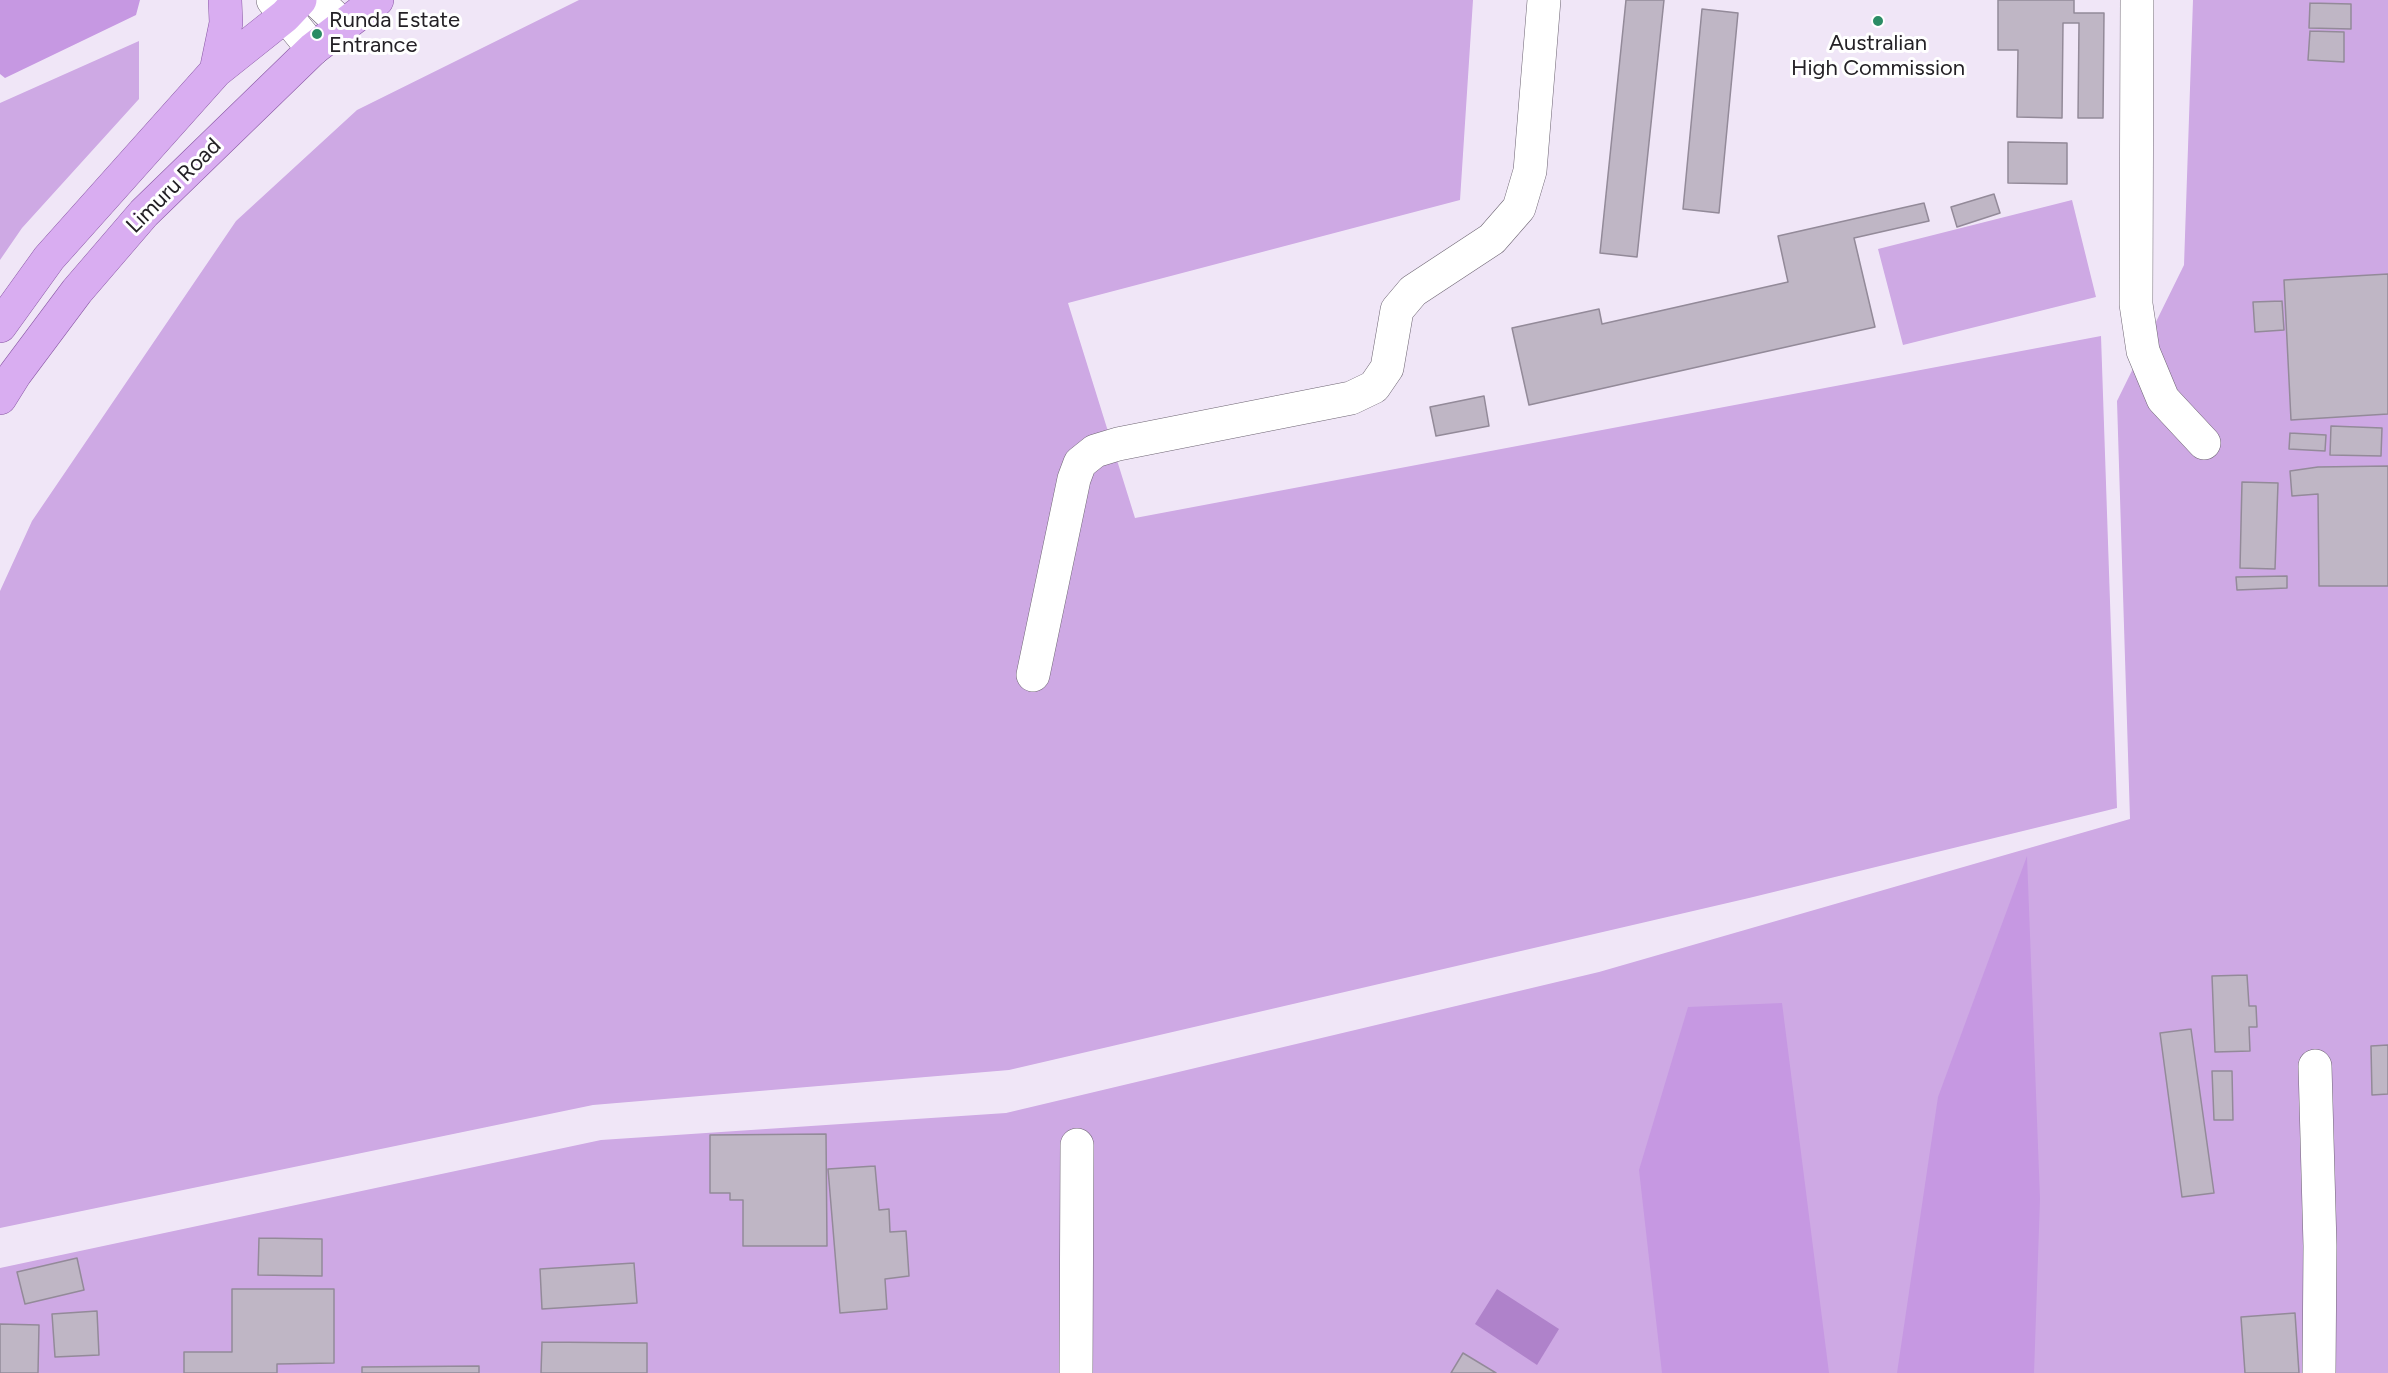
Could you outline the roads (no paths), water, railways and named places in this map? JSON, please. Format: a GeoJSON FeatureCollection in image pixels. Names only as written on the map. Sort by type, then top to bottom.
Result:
{"type":"FeatureCollection","features":[{"type":"Feature","properties":{"kind":"main road"},"geometry":{"type":"LineString","coordinates":[[216,71],[226,23],[225,0]]}},
{"type":"Feature","properties":{"kind":"main road","name":"Limuru Road"},"geometry":{"type":"LineString","coordinates":[[0,398],[15,374],[77,291],[144,213],[313,49],[377,0]]}},
{"type":"Feature","properties":{"kind":"main road","name":"Limuru Road"},"geometry":{"type":"LineString","coordinates":[[0,326],[49,258],[216,71],[286,5]]}},
{"type":"Feature","properties":{"kind":"street"},"geometry":{"type":"LineString","coordinates":[[316,0],[343,25]]}},
{"type":"Feature","properties":{"kind":"street"},"geometry":{"type":"LineString","coordinates":[[1033,675],[1074,479],[1080,463],[1095,451],[1118,444],[1351,398],[1374,387],[1387,368],[1397,310],[1413,291],[1492,239],[1519,208],[1530,171],[1544,0]]}},
{"type":"Feature","properties":{"kind":"street"},"geometry":{"type":"LineString","coordinates":[[2137,0],[2136,304],[2143,351],[2163,399],[2204,443]]}},
{"type":"Feature","properties":{"kind":"street"},"geometry":{"type":"LineString","coordinates":[[286,5],[313,49]]}},
{"type":"Feature","properties":{"kind":"street"},"geometry":{"type":"LineString","coordinates":[[2315,1066],[2320,1246],[2319,1373]]}},
{"type":"Feature","properties":{"kind":"street"},"geometry":{"type":"LineString","coordinates":[[1076,1373],[1077,1145]]}},
{"type":"Feature","properties":{"kind":"place","name":"Australian High Commission"},"geometry":{"type":"Point","coordinates":[1878,21]}},
{"type":"Feature","properties":{"kind":"place","name":"Runda Estate Entrance"},"geometry":{"type":"Point","coordinates":[317,34]}}]}
